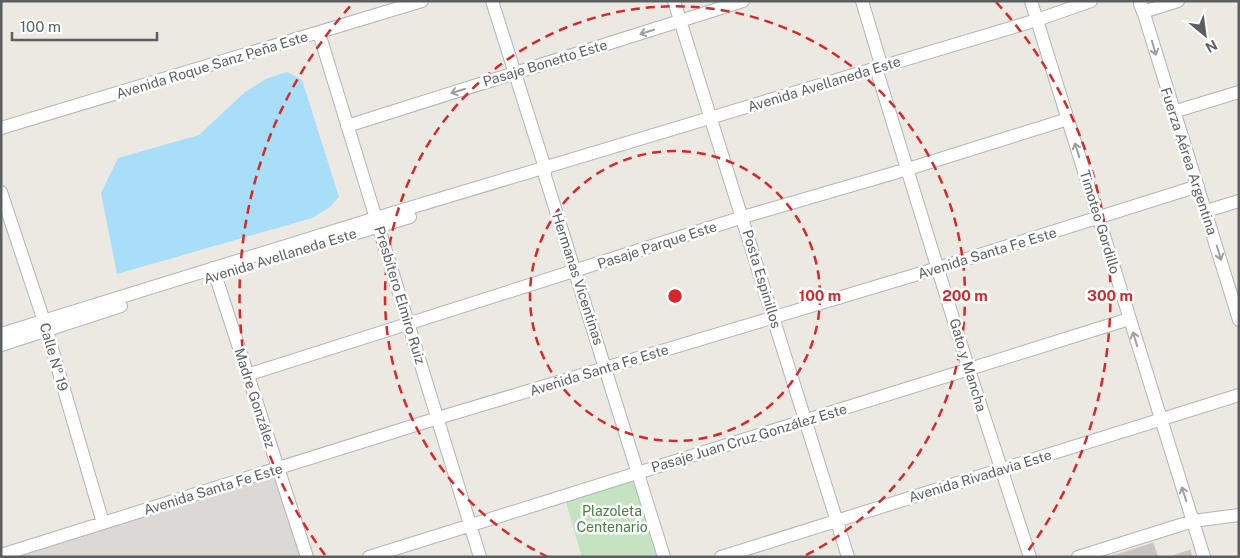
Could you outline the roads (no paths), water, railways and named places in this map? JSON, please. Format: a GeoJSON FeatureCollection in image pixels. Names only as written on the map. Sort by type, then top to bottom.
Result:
{"type":"FeatureCollection","features":[{"type":"Feature","properties":{"kind":"street","name":"Avenida Roque Sanz Peña Este"},"geometry":{"type":"LineString","coordinates":[[1,128],[422,1]]}},
{"type":"Feature","properties":{"kind":"street","name":"Hermanas Vicentinas"},"geometry":{"type":"LineString","coordinates":[[492,1],[514,73],[549,169],[575,271],[664,557]]}},
{"type":"Feature","properties":{"kind":"street","name":"Posta Espinillos"},"geometry":{"type":"LineString","coordinates":[[674,1],[848,557]]}},
{"type":"Feature","properties":{"kind":"street","name":"Pasaje Bonetto Este"},"geometry":{"type":"LineString","coordinates":[[347,126],[743,1]]}},
{"type":"Feature","properties":{"kind":"street","name":"Gato y Mancha"},"geometry":{"type":"LineString","coordinates":[[862,1],[880,61],[876,68],[968,370],[1030,557]]}},
{"type":"Feature","properties":{"kind":"street","name":"Timoteo Gordillo"},"geometry":{"type":"LineString","coordinates":[[1031,1],[1204,557]]}},
{"type":"Feature","properties":{"kind":"street","name":"Avenida Avellaneda Este"},"geometry":{"type":"LineString","coordinates":[[1,345],[45,326],[214,272],[711,118],[1037,20],[1091,1]]}},
{"type":"Feature","properties":{"kind":"street"},"geometry":{"type":"LineString","coordinates":[[1140,5],[1178,1]]}},
{"type":"Feature","properties":{"kind":"street","name":"Fuerza Aérea Argentina"},"geometry":{"type":"LineString","coordinates":[[1140,5],[1239,320]]}},
{"type":"Feature","properties":{"kind":"street","name":"Presbítero Elmiro Ruiz"},"geometry":{"type":"LineString","coordinates":[[319,33],[480,557]]}},
{"type":"Feature","properties":{"kind":"street"},"geometry":{"type":"LineString","coordinates":[[1173,112],[1239,92]]}},
{"type":"Feature","properties":{"kind":"street","name":"Pasaje Parque Este"},"geometry":{"type":"LineString","coordinates":[[247,374],[743,217],[908,169],[1068,119]]}},
{"type":"Feature","properties":{"kind":"street","name":"Avenida Santa Fe Este"},"geometry":{"type":"LineString","coordinates":[[1,555],[278,470],[438,418],[1100,219],[1198,186]]}},
{"type":"Feature","properties":{"kind":"street","name":"Calle Nº 19"},"geometry":{"type":"LineString","coordinates":[[1,192],[45,326],[103,523]]}},
{"type":"Feature","properties":{"kind":"street"},"geometry":{"type":"LineString","coordinates":[[1206,211],[1239,201]]}},
{"type":"Feature","properties":{"kind":"street","name":"Madre González"},"geometry":{"type":"LineString","coordinates":[[214,272],[307,557]]}},
{"type":"Feature","properties":{"kind":"street","name":"Pasaje Juan Cruz González Este"},"geometry":{"type":"LineString","coordinates":[[369,557],[1129,319]]}},
{"type":"Feature","properties":{"kind":"street","name":"Avenida Avellaneda Este"},"geometry":{"type":"LineString","coordinates":[[1,334],[45,326]]}},
{"type":"Feature","properties":{"kind":"street","name":"Avenida Rivadavia Este"},"geometry":{"type":"LineString","coordinates":[[721,557],[1239,395]]}},
{"type":"Feature","properties":{"kind":"street"},"geometry":{"type":"LineString","coordinates":[[1078,557],[1192,521],[1239,515]]}},
{"type":"Feature","properties":{"kind":"water"},"geometry":{"type":"Polygon","coordinates":[[[287,72],[302,80],[339,197],[330,207],[312,218],[117,274],[101,193],[118,158],[199,135],[245,92],[266,79],[287,72]]]}},
{"type":"Feature","properties":{"kind":"park label","name":"Plazoleta Centenario"},"geometry":{"type":"Point","coordinates":[612,520]}}]}
